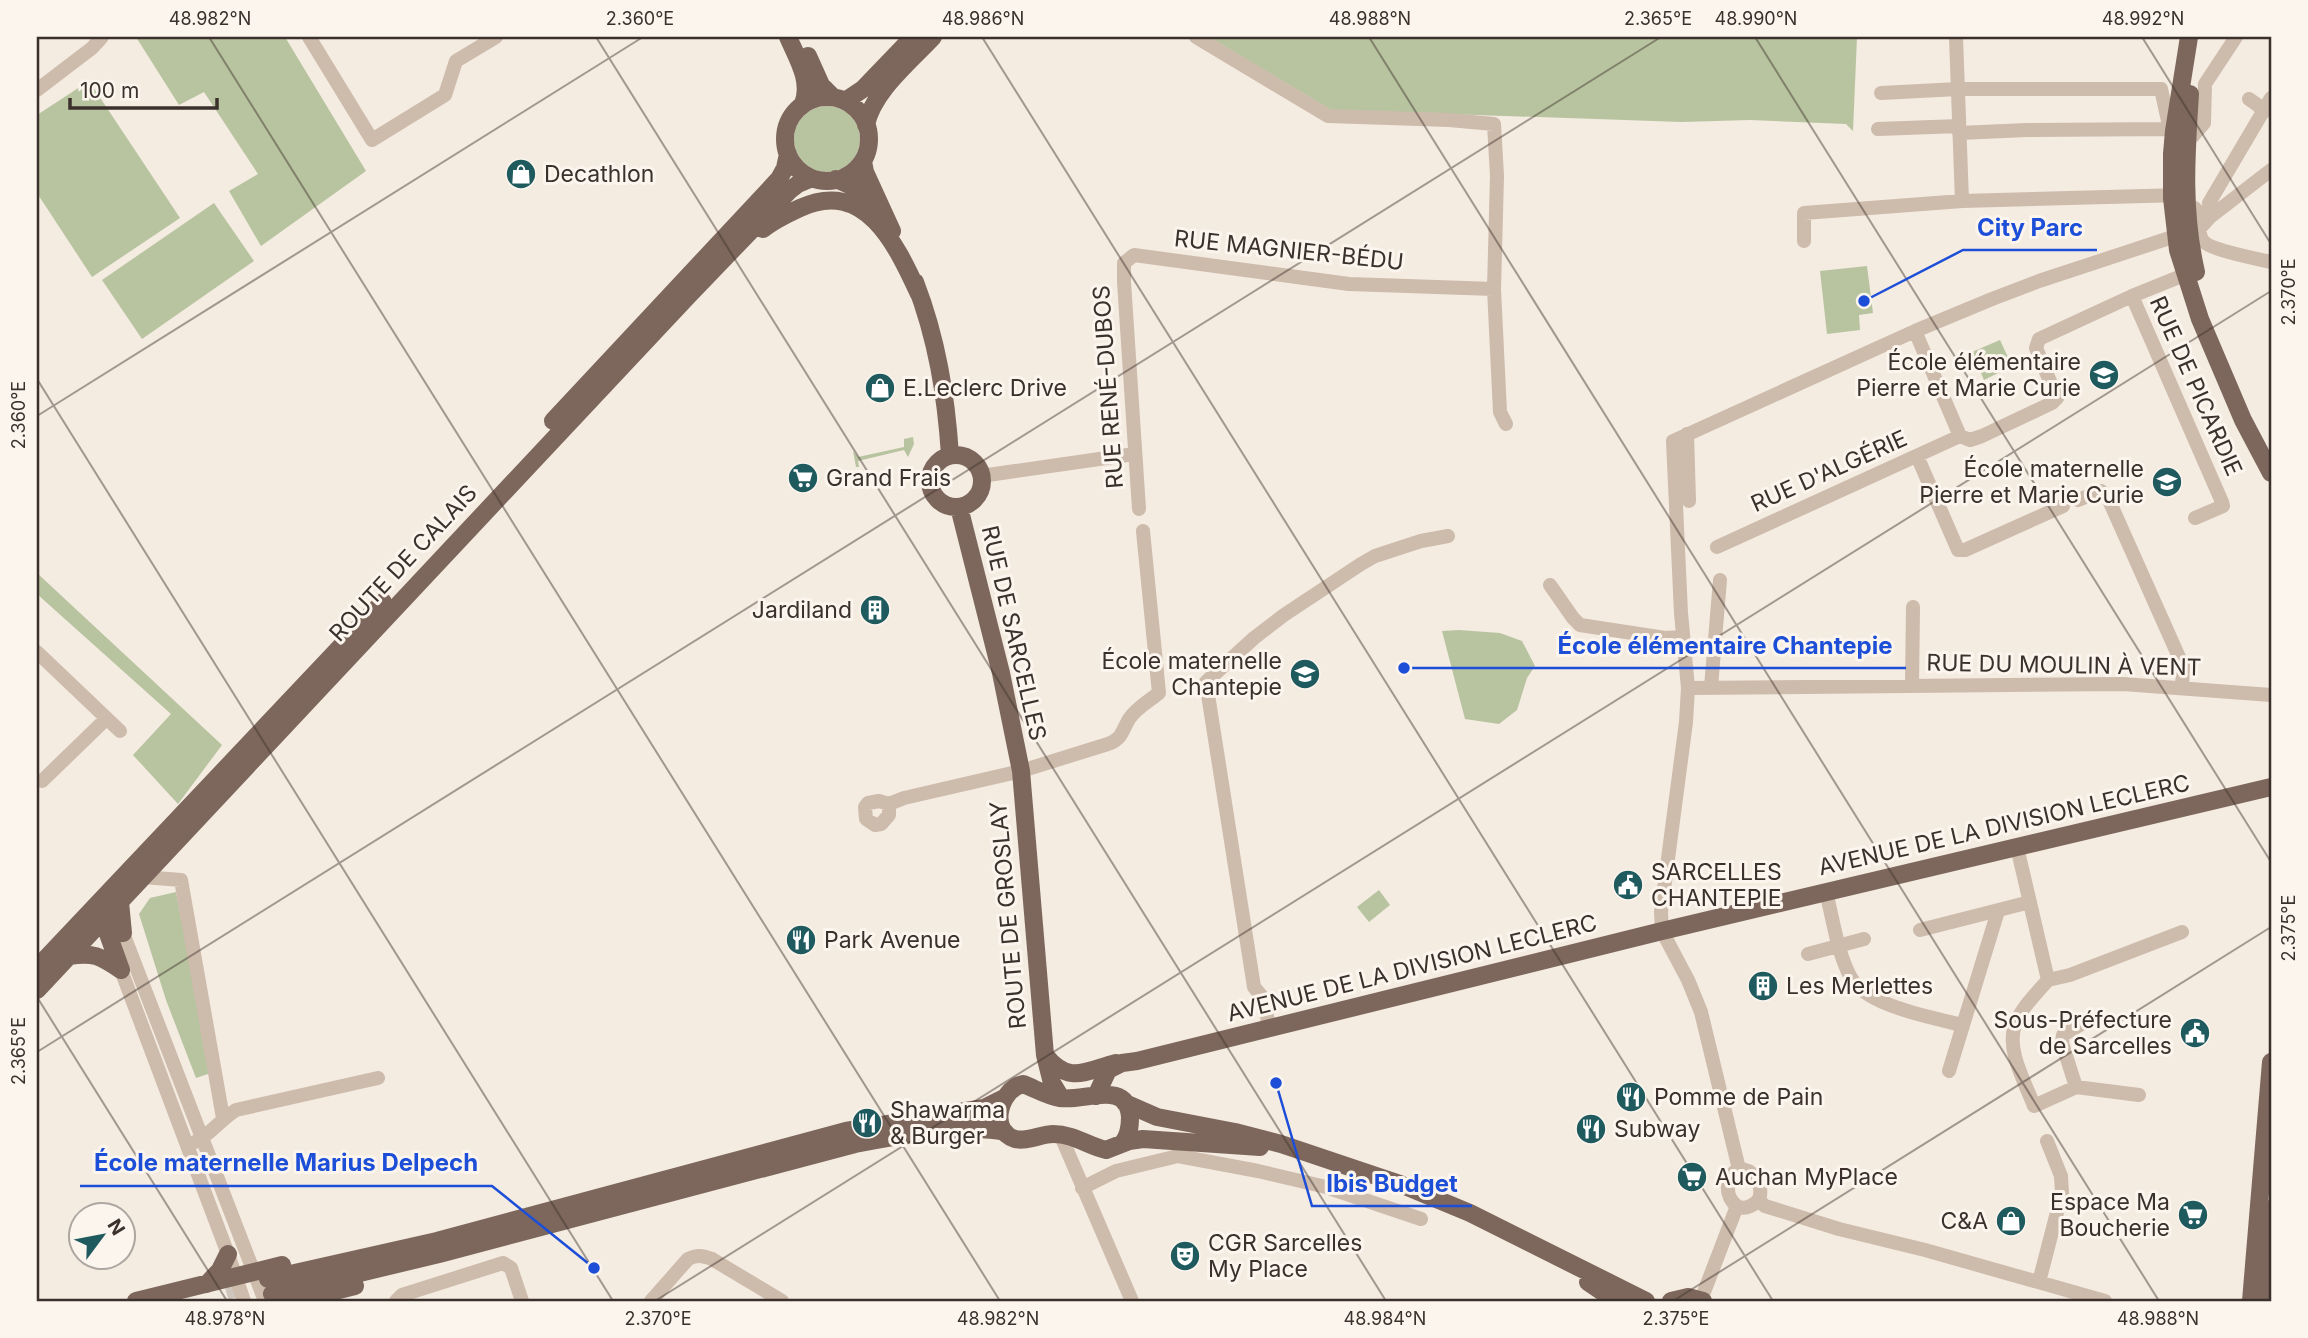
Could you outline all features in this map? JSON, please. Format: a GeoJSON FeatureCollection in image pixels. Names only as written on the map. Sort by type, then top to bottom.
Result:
{"type":"FeatureCollection","features":[{"type":"Feature","properties":{"kind":"main road"},"geometry":{"type":"LineString","coordinates":[[788,37],[805,78],[807,90],[803,104],[786,129],[788,154],[796,167],[812,178],[827,181],[849,174],[863,161]]}},
{"type":"Feature","properties":{"kind":"main road"},"geometry":{"type":"LineString","coordinates":[[798,37],[821,85],[859,113],[866,125]]}},
{"type":"Feature","properties":{"kind":"main road"},"geometry":{"type":"LineString","coordinates":[[803,104],[820,98],[839,99],[863,89],[913,37]]}},
{"type":"Feature","properties":{"kind":"main road"},"geometry":{"type":"LineString","coordinates":[[933,37],[876,99],[866,125],[868,143],[863,161],[867,178],[902,249],[919,293],[942,373],[950,455]]}},
{"type":"Feature","properties":{"kind":"main road"},"geometry":{"type":"LineString","coordinates":[[2191,37],[2177,132],[2179,201],[2188,231],[2190,272],[2197,310],[2234,398],[2271,473]]}},
{"type":"Feature","properties":{"kind":"main road","name":"ROUTE DE CALAIS"},"geometry":{"type":"LineString","coordinates":[[37,968],[97,914],[774,184],[785,169],[788,154]]}},
{"type":"Feature","properties":{"kind":"main road","name":"ROUTE DE CALAIS"},"geometry":{"type":"LineString","coordinates":[[37,990],[69,956],[97,914],[120,902],[687,297],[789,191],[812,178]]}},
{"type":"Feature","properties":{"kind":"main road"},"geometry":{"type":"LineString","coordinates":[[836,179],[848,183],[858,191],[891,229]]}},
{"type":"Feature","properties":{"kind":"main road"},"geometry":{"type":"LineString","coordinates":[[687,297],[771,223],[810,203],[827,199],[852,204],[879,224],[919,293]]}},
{"type":"Feature","properties":{"kind":"main road"},"geometry":{"type":"LineString","coordinates":[[2190,272],[2271,460]]}},
{"type":"Feature","properties":{"kind":"main road"},"geometry":{"type":"LineString","coordinates":[[950,455],[959,455],[974,462],[981,476],[979,493],[974,500],[959,507],[943,503],[932,491],[930,483],[933,468],[950,455]]}},
{"type":"Feature","properties":{"kind":"main road","name":"RUE DE SARCELLES"},"geometry":{"type":"LineString","coordinates":[[959,507],[1001,673],[1021,771]]}},
{"type":"Feature","properties":{"kind":"main road","name":"ROUTE DE GROSLAY"},"geometry":{"type":"LineString","coordinates":[[1021,771],[1045,1055],[1052,1083],[1060,1098]]}},
{"type":"Feature","properties":{"kind":"main road","name":"AVENUE DE LA DIVISION LECLERC"},"geometry":{"type":"LineString","coordinates":[[1045,1055],[1059,1070],[1080,1074],[1662,931],[2271,786]]}},
{"type":"Feature","properties":{"kind":"main road"},"geometry":{"type":"LineString","coordinates":[[120,902],[123,933]]}},
{"type":"Feature","properties":{"kind":"main road"},"geometry":{"type":"LineString","coordinates":[[97,914],[123,933]]}},
{"type":"Feature","properties":{"kind":"main road"},"geometry":{"type":"LineString","coordinates":[[97,914],[121,970]]}},
{"type":"Feature","properties":{"kind":"main road"},"geometry":{"type":"LineString","coordinates":[[69,956],[95,954],[121,970]]}},
{"type":"Feature","properties":{"kind":"main road","name":"ROUTE DE GROSLAY"},"geometry":{"type":"LineString","coordinates":[[1004,1098],[1010,1090],[1035,1076],[1045,1055]]}},
{"type":"Feature","properties":{"kind":"main road"},"geometry":{"type":"LineString","coordinates":[[1096,1096],[1106,1072],[1130,1062]]}},
{"type":"Feature","properties":{"kind":"main road"},"geometry":{"type":"LineString","coordinates":[[1122,1144],[1130,1126],[1129,1112],[1120,1082],[1130,1062]]}},
{"type":"Feature","properties":{"kind":"main road"},"geometry":{"type":"LineString","coordinates":[[2252,1301],[2271,1062]]}},
{"type":"Feature","properties":{"kind":"main road"},"geometry":{"type":"LineString","coordinates":[[1021,1085],[1060,1098],[1075,1099],[1109,1093],[1157,1117],[1255,1136],[1360,1170],[1437,1199],[1646,1301]]}},
{"type":"Feature","properties":{"kind":"main road"},"geometry":{"type":"LineString","coordinates":[[1004,1098],[1000,1115],[1004,1132]]}},
{"type":"Feature","properties":{"kind":"main road"},"geometry":{"type":"LineString","coordinates":[[295,1301],[447,1264],[528,1223],[846,1131],[905,1119],[975,1110],[1004,1098]]}},
{"type":"Feature","properties":{"kind":"main road"},"geometry":{"type":"LineString","coordinates":[[185,1301],[903,1135],[971,1129],[1004,1132],[1012,1138],[1021,1139],[1059,1134],[1075,1137],[1107,1150],[1136,1140],[1156,1140],[1302,1152]]}},
{"type":"Feature","properties":{"kind":"main road"},"geometry":{"type":"LineString","coordinates":[[2269,1301],[2265,1294],[2264,1281],[2271,1209]]}},
{"type":"Feature","properties":{"kind":"main road"},"geometry":{"type":"LineString","coordinates":[[136,1301],[206,1284],[253,1286],[422,1233],[528,1223]]}},
{"type":"Feature","properties":{"kind":"main road"},"geometry":{"type":"LineString","coordinates":[[1545,1252],[1616,1301]]}},
{"type":"Feature","properties":{"kind":"main road"},"geometry":{"type":"LineString","coordinates":[[206,1284],[220,1270],[228,1254]]}},
{"type":"Feature","properties":{"kind":"main road"},"geometry":{"type":"LineString","coordinates":[[1671,1301],[1688,1297],[1702,1301]]}},
{"type":"Feature","properties":{"kind":"street"},"geometry":{"type":"LineString","coordinates":[[37,90],[102,37]]}},
{"type":"Feature","properties":{"kind":"street"},"geometry":{"type":"LineString","coordinates":[[309,37],[372,140],[444,96],[456,61],[496,37]]}},
{"type":"Feature","properties":{"kind":"street"},"geometry":{"type":"LineString","coordinates":[[1196,37],[1328,116],[1494,124],[1497,176],[1493,289],[1500,412],[1506,424]]}},
{"type":"Feature","properties":{"kind":"street"},"geometry":{"type":"LineString","coordinates":[[1956,37],[1962,201]]}},
{"type":"Feature","properties":{"kind":"street"},"geometry":{"type":"LineString","coordinates":[[1878,129],[2177,132],[2193,136],[2204,123],[2205,84],[2235,37]]}},
{"type":"Feature","properties":{"kind":"street"},"geometry":{"type":"LineString","coordinates":[[1881,93],[1958,89],[2161,89],[2177,132]]}},
{"type":"Feature","properties":{"kind":"street"},"geometry":{"type":"LineString","coordinates":[[2211,216],[2209,203],[2271,98]]}},
{"type":"Feature","properties":{"kind":"street"},"geometry":{"type":"LineString","coordinates":[[2249,99],[2259,106],[2263,113]]}},
{"type":"Feature","properties":{"kind":"street"},"geometry":{"type":"LineString","coordinates":[[1739,1169],[1701,1012],[1688,980],[1662,931],[1661,912],[1688,688],[1682,637],[1673,440],[1915,331],[2039,281],[2188,231],[2271,170]]}},
{"type":"Feature","properties":{"kind":"street"},"geometry":{"type":"LineString","coordinates":[[1804,242],[1804,213],[1962,201],[2179,201],[2191,206],[2199,215],[2188,231]]}},
{"type":"Feature","properties":{"kind":"street"},"geometry":{"type":"LineString","coordinates":[[2188,231],[2209,245],[2271,262]]}},
{"type":"Feature","properties":{"kind":"street","name":"RUE MAGNIER-BÉDU"},"geometry":{"type":"LineString","coordinates":[[1124,263],[1133,255],[1349,284],[1493,289]]}},
{"type":"Feature","properties":{"kind":"street","name":"RUE RENÉ-DUBOS"},"geometry":{"type":"LineString","coordinates":[[1124,263],[1139,509]]}},
{"type":"Feature","properties":{"kind":"street"},"geometry":{"type":"LineString","coordinates":[[2132,296],[2190,272]]}},
{"type":"Feature","properties":{"kind":"street","name":"RUE D'ALGÉRIE"},"geometry":{"type":"LineString","coordinates":[[1717,547],[1960,436],[1970,440],[1982,436],[2052,403],[2057,398],[2036,348],[2039,339],[2132,296]]}},
{"type":"Feature","properties":{"kind":"street","name":"RUE DE PICARDIE"},"geometry":{"type":"LineString","coordinates":[[2132,296],[2223,506],[2195,518]]}},
{"type":"Feature","properties":{"kind":"street"},"geometry":{"type":"LineString","coordinates":[[1915,331],[1960,436]]}},
{"type":"Feature","properties":{"kind":"street"},"geometry":{"type":"LineString","coordinates":[[1687,435],[1689,501]]}},
{"type":"Feature","properties":{"kind":"street"},"geometry":{"type":"LineString","coordinates":[[981,476],[1134,454]]}},
{"type":"Feature","properties":{"kind":"street"},"geometry":{"type":"LineString","coordinates":[[1917,456],[1958,550],[1965,550],[2063,506]]}},
{"type":"Feature","properties":{"kind":"street"},"geometry":{"type":"LineString","coordinates":[[2078,500],[2101,491],[2108,498],[2183,666],[2182,688]]}},
{"type":"Feature","properties":{"kind":"street"},"geometry":{"type":"LineString","coordinates":[[889,804],[904,798],[1021,771],[1116,741],[1122,735],[1129,719],[1159,693],[1143,531]]}},
{"type":"Feature","properties":{"kind":"street"},"geometry":{"type":"LineString","coordinates":[[1269,1028],[1264,999],[1254,987],[1206,682],[1284,615],[1361,564],[1375,556],[1421,541],[1448,536]]}},
{"type":"Feature","properties":{"kind":"street"},"geometry":{"type":"LineString","coordinates":[[1711,687],[1720,580]]}},
{"type":"Feature","properties":{"kind":"street"},"geometry":{"type":"LineString","coordinates":[[1550,585],[1580,625],[1665,638],[1682,637]]}},
{"type":"Feature","properties":{"kind":"street"},"geometry":{"type":"LineString","coordinates":[[1912,685],[1913,607]]}},
{"type":"Feature","properties":{"kind":"street"},"geometry":{"type":"LineString","coordinates":[[38,655],[120,731]]}},
{"type":"Feature","properties":{"kind":"street","name":"RUE DU MOULIN À VENT"},"geometry":{"type":"LineString","coordinates":[[1688,688],[2123,684],[2271,695]]}},
{"type":"Feature","properties":{"kind":"street"},"geometry":{"type":"LineString","coordinates":[[42,781],[106,719]]}},
{"type":"Feature","properties":{"kind":"street"},"geometry":{"type":"LineString","coordinates":[[2017,847],[2048,980]]}},
{"type":"Feature","properties":{"kind":"street"},"geometry":{"type":"LineString","coordinates":[[143,877],[181,880],[223,1118]]}},
{"type":"Feature","properties":{"kind":"street"},"geometry":{"type":"LineString","coordinates":[[1826,892],[1839,946],[1850,977],[1863,992],[1884,1003],[1962,1025]]}},
{"type":"Feature","properties":{"kind":"street"},"geometry":{"type":"LineString","coordinates":[[1920,930],[2030,902]]}},
{"type":"Feature","properties":{"kind":"street"},"geometry":{"type":"LineString","coordinates":[[1949,1071],[1998,911]]}},
{"type":"Feature","properties":{"kind":"street"},"geometry":{"type":"LineString","coordinates":[[2139,1095],[2076,1087],[2034,1106],[2015,1052],[2013,1032],[2016,1021],[2048,980],[2070,975],[2182,932]]}},
{"type":"Feature","properties":{"kind":"street"},"geometry":{"type":"LineString","coordinates":[[123,933],[202,1138],[253,1286],[244,1301]]}},
{"type":"Feature","properties":{"kind":"street"},"geometry":{"type":"LineString","coordinates":[[1808,954],[1864,939]]}},
{"type":"Feature","properties":{"kind":"street"},"geometry":{"type":"LineString","coordinates":[[121,970],[228,1254],[253,1286]]}},
{"type":"Feature","properties":{"kind":"street"},"geometry":{"type":"LineString","coordinates":[[2076,1087],[2062,1043],[2063,1035],[2088,1020]]}},
{"type":"Feature","properties":{"kind":"street"},"geometry":{"type":"LineString","coordinates":[[188,1145],[202,1138],[236,1110],[378,1078]]}},
{"type":"Feature","properties":{"kind":"street"},"geometry":{"type":"LineString","coordinates":[[1059,1134],[1132,1301]]}},
{"type":"Feature","properties":{"kind":"street"},"geometry":{"type":"LineString","coordinates":[[2039,1282],[2062,1193],[2061,1176],[2047,1141]]}},
{"type":"Feature","properties":{"kind":"street"},"geometry":{"type":"LineString","coordinates":[[1080,1184],[1080,1161],[1084,1152],[1093,1145]]}},
{"type":"Feature","properties":{"kind":"street"},"geometry":{"type":"LineString","coordinates":[[1080,1184],[1116,1171],[1178,1156],[1326,1187],[1421,1219]]}},
{"type":"Feature","properties":{"kind":"street"},"geometry":{"type":"LineString","coordinates":[[1739,1169],[1748,1169],[1753,1173],[1760,1192],[1759,1201],[1743,1208],[1737,1206],[1727,1183],[1729,1176],[1739,1169]]}},
{"type":"Feature","properties":{"kind":"street"},"geometry":{"type":"LineString","coordinates":[[1759,1201],[1765,1206],[1839,1229],[1925,1250],[2105,1301]]}},
{"type":"Feature","properties":{"kind":"street"},"geometry":{"type":"LineString","coordinates":[[1702,1301],[1737,1206]]}},
{"type":"Feature","properties":{"kind":"street"},"geometry":{"type":"LineString","coordinates":[[651,1301],[688,1259],[695,1255],[712,1259],[782,1301]]}},
{"type":"Feature","properties":{"kind":"street"},"geometry":{"type":"LineString","coordinates":[[396,1301],[402,1295],[503,1263],[511,1268],[522,1301]]}},
{"type":"Feature","properties":{"kind":"green space"},"geometry":{"type":"Polygon","coordinates":[[[136,37],[285,37],[366,171],[261,246],[229,191],[258,174],[204,92],[179,105],[136,37]]]}},
{"type":"Feature","properties":{"kind":"green space"},"geometry":{"type":"Polygon","coordinates":[[[1209,37],[1857,37],[1853,131],[1846,124],[1750,120],[1682,122],[1331,110],[1209,37]]]}},
{"type":"Feature","properties":{"kind":"green space"},"geometry":{"type":"Polygon","coordinates":[[[89,81],[180,218],[92,277],[37,193],[37,115],[89,81]]]}},
{"type":"Feature","properties":{"kind":"green space"},"geometry":{"type":"Polygon","coordinates":[[[821,106],[833,106],[845,111],[855,121],[860,139],[858,152],[845,167],[833,172],[821,172],[809,167],[799,157],[794,145],[794,133],[799,121],[809,111],[821,106]]]}},
{"type":"Feature","properties":{"kind":"green space"},"geometry":{"type":"Polygon","coordinates":[[[214,203],[254,261],[142,339],[102,280],[214,203]]]}},
{"type":"Feature","properties":{"kind":"green space"},"geometry":{"type":"Polygon","coordinates":[[[1867,266],[1873,313],[1859,315],[1860,330],[1827,334],[1820,271],[1867,266]]]}},
{"type":"Feature","properties":{"kind":"green space"},"geometry":{"type":"Polygon","coordinates":[[[2000,340],[2012,366],[1984,380],[1972,352],[2000,340]]]}},
{"type":"Feature","properties":{"kind":"green space"},"geometry":{"type":"Polygon","coordinates":[[[913,437],[914,444],[908,457],[904,450],[858,461],[859,467],[856,467],[853,451],[858,457],[904,447],[904,439],[913,437]]]}},
{"type":"Feature","properties":{"kind":"green space"},"geometry":{"type":"Polygon","coordinates":[[[37,573],[222,745],[178,804],[133,755],[171,714],[37,594],[37,573]]]}},
{"type":"Feature","properties":{"kind":"green space"},"geometry":{"type":"Polygon","coordinates":[[[1442,631],[1500,633],[1522,641],[1535,666],[1527,678],[1517,710],[1499,724],[1465,719],[1442,631]]]}},
{"type":"Feature","properties":{"kind":"green space"},"geometry":{"type":"Polygon","coordinates":[[[1379,890],[1390,905],[1369,922],[1357,907],[1379,890]]]}},
{"type":"Feature","properties":{"kind":"green space"},"geometry":{"type":"Polygon","coordinates":[[[176,892],[211,1073],[196,1078],[166,1000],[139,914],[150,898],[176,892]]]}},
{"type":"Feature","properties":{"kind":"tunnel"},"geometry":{"type":"LineString","coordinates":[[226,1291],[268,1279]]}},
{"type":"Feature","properties":{"kind":"place","name":"Decathlon"},"geometry":{"type":"Point","coordinates":[521,174]}},
{"type":"Feature","properties":{"kind":"place","name":"City Parc"},"geometry":{"type":"Point","coordinates":[1864,301]}},
{"type":"Feature","properties":{"kind":"place","name":"École élémentaire Pierre et Marie Curie"},"geometry":{"type":"Point","coordinates":[2104,375]}},
{"type":"Feature","properties":{"kind":"place","name":"E.Leclerc Drive"},"geometry":{"type":"Point","coordinates":[880,388]}},
{"type":"Feature","properties":{"kind":"place","name":"Grand Frais"},"geometry":{"type":"Point","coordinates":[803,478]}},
{"type":"Feature","properties":{"kind":"place","name":"École maternelle Pierre et Marie Curie"},"geometry":{"type":"Point","coordinates":[2167,482]}},
{"type":"Feature","properties":{"kind":"place","name":"Jardiland"},"geometry":{"type":"Point","coordinates":[875,610]}},
{"type":"Feature","properties":{"kind":"place","name":"École élémentaire Chantepie"},"geometry":{"type":"Point","coordinates":[1404,668]}},
{"type":"Feature","properties":{"kind":"place","name":"École maternelle Chantepie"},"geometry":{"type":"Point","coordinates":[1305,674]}},
{"type":"Feature","properties":{"kind":"place","name":"SARCELLES CHANTEPIE"},"geometry":{"type":"Point","coordinates":[1628,885]}},
{"type":"Feature","properties":{"kind":"place","name":"Park Avenue"},"geometry":{"type":"Point","coordinates":[801,940]}},
{"type":"Feature","properties":{"kind":"place","name":"Les Merlettes"},"geometry":{"type":"Point","coordinates":[1763,986]}},
{"type":"Feature","properties":{"kind":"place","name":"Sous-Préfecture de Sarcelles"},"geometry":{"type":"Point","coordinates":[2195,1033]}},
{"type":"Feature","properties":{"kind":"place","name":"Ibis Budget"},"geometry":{"type":"Point","coordinates":[1276,1083]}},
{"type":"Feature","properties":{"kind":"place","name":"Pomme de Pain"},"geometry":{"type":"Point","coordinates":[1631,1097]}},
{"type":"Feature","properties":{"kind":"place","name":"Shawarma & Burger"},"geometry":{"type":"Point","coordinates":[867,1123]}},
{"type":"Feature","properties":{"kind":"place","name":"Subway"},"geometry":{"type":"Point","coordinates":[1591,1129]}},
{"type":"Feature","properties":{"kind":"place","name":"Auchan MyPlace"},"geometry":{"type":"Point","coordinates":[1692,1177]}},
{"type":"Feature","properties":{"kind":"place","name":"Espace Ma Boucherie"},"geometry":{"type":"Point","coordinates":[2193,1215]}},
{"type":"Feature","properties":{"kind":"place","name":"C&A"},"geometry":{"type":"Point","coordinates":[2011,1221]}},
{"type":"Feature","properties":{"kind":"place","name":"CGR Sarcelles My Place"},"geometry":{"type":"Point","coordinates":[1185,1256]}},
{"type":"Feature","properties":{"kind":"place","name":"École maternelle Marius Delpech"},"geometry":{"type":"Point","coordinates":[594,1268]}}]}
